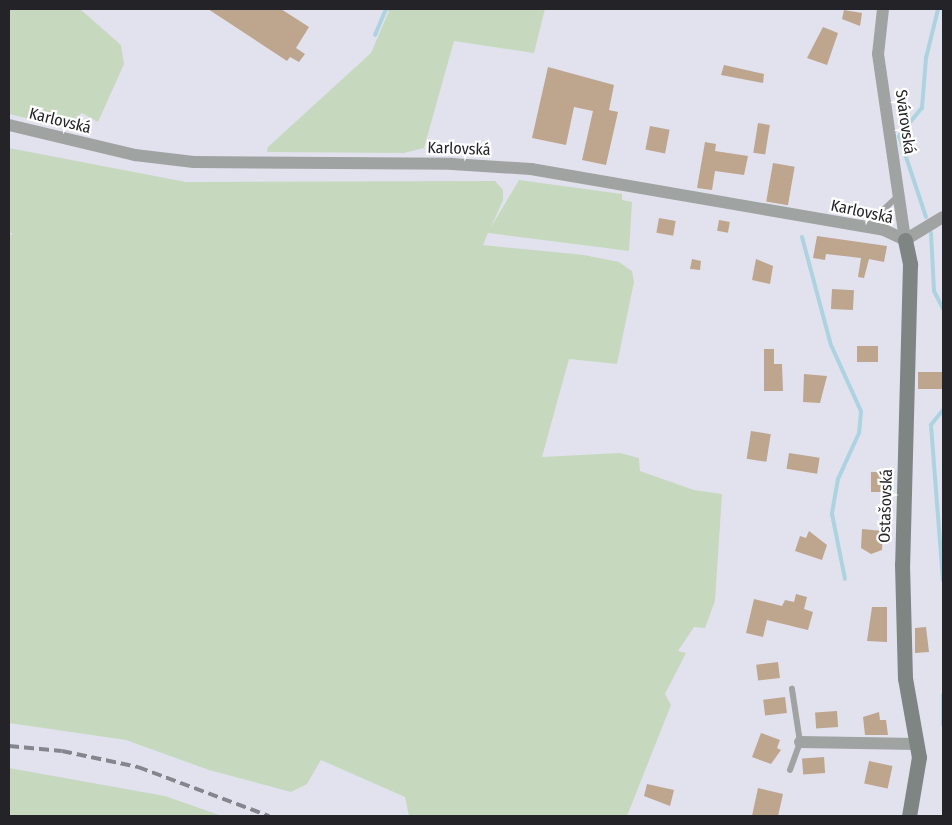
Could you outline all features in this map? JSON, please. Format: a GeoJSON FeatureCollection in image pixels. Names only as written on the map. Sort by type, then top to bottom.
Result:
{"type":"FeatureCollection","features":[{"type":"Feature","properties":{"kind":"street","name":"Svárovská"},"geometry":{"type":"LineString","coordinates":[[883,9],[878,54],[905,240]]}},
{"type":"Feature","properties":{"kind":"street","name":"Karlovská"},"geometry":{"type":"LineString","coordinates":[[9,125],[135,155],[194,162],[452,164],[531,169],[865,227],[905,240]]}},
{"type":"Feature","properties":{"kind":"street"},"geometry":{"type":"LineString","coordinates":[[905,240],[943,217]]}},
{"type":"Feature","properties":{"kind":"street","name":"Ostašovská"},"geometry":{"type":"LineString","coordinates":[[905,240],[910,264],[902,564],[905,678],[917,744],[919,778],[909,816]]}},
{"type":"Feature","properties":{"kind":"street"},"geometry":{"type":"LineString","coordinates":[[800,742],[917,744]]}},
{"type":"Feature","properties":{"kind":"lane"},"geometry":{"type":"LineString","coordinates":[[865,227],[899,195]]}},
{"type":"Feature","properties":{"kind":"lane"},"geometry":{"type":"LineString","coordinates":[[790,770],[800,742],[792,689]]}},
{"type":"Feature","properties":{"kind":"green space"},"geometry":{"type":"Polygon","coordinates":[[[9,9],[80,9],[121,45],[124,64],[98,122],[82,113],[78,116],[86,130],[77,130],[9,114],[9,9]]]}},
{"type":"Feature","properties":{"kind":"green space"},"geometry":{"type":"Polygon","coordinates":[[[380,9],[545,9],[534,53],[454,41],[424,148],[404,153],[267,152],[268,147],[371,53],[389,11],[380,9]]]}},
{"type":"Feature","properties":{"kind":"green space"},"geometry":{"type":"Polygon","coordinates":[[[9,148],[186,182],[495,181],[503,190],[503,200],[491,227],[519,180],[622,194],[622,200],[632,202],[629,251],[488,233],[483,245],[584,255],[619,262],[632,271],[634,282],[617,364],[569,359],[542,457],[620,453],[639,458],[640,471],[694,490],[722,494],[715,601],[705,628],[694,627],[678,651],[686,653],[665,694],[671,705],[627,816],[409,816],[405,797],[321,760],[307,784],[291,792],[209,770],[126,740],[9,723],[9,235],[13,234],[9,232],[9,148]]]}},
{"type":"Feature","properties":{"kind":"green space"},"geometry":{"type":"Polygon","coordinates":[[[9,768],[165,796],[222,816],[9,816],[9,768]]]}},
{"type":"Feature","properties":{"kind":"building"},"geometry":{"type":"Polygon","coordinates":[[[208,9],[281,9],[309,27],[296,48],[305,54],[299,62],[290,57],[287,61],[208,9]]]}},
{"type":"Feature","properties":{"kind":"building"},"geometry":{"type":"Polygon","coordinates":[[[844,10],[862,13],[860,26],[842,19],[844,10]]]}},
{"type":"Feature","properties":{"kind":"building"},"geometry":{"type":"Polygon","coordinates":[[[823,27],[838,33],[827,65],[807,58],[823,27]]]}},
{"type":"Feature","properties":{"kind":"building"},"geometry":{"type":"Polygon","coordinates":[[[724,65],[764,74],[763,83],[721,75],[724,65]]]}},
{"type":"Feature","properties":{"kind":"building"},"geometry":{"type":"Polygon","coordinates":[[[548,67],[614,85],[609,110],[618,112],[606,165],[582,160],[593,111],[574,107],[566,145],[532,138],[548,67]]]}},
{"type":"Feature","properties":{"kind":"building"},"geometry":{"type":"Polygon","coordinates":[[[758,123],[770,125],[765,155],[753,153],[758,123]]]}},
{"type":"Feature","properties":{"kind":"building"},"geometry":{"type":"Polygon","coordinates":[[[650,126],[670,130],[665,153],[645,150],[650,126]]]}},
{"type":"Feature","properties":{"kind":"building"},"geometry":{"type":"Polygon","coordinates":[[[705,142],[716,144],[715,151],[748,156],[744,175],[715,171],[712,190],[697,188],[705,142]]]}},
{"type":"Feature","properties":{"kind":"building"},"geometry":{"type":"Polygon","coordinates":[[[773,163],[795,167],[788,205],[766,201],[773,163]]]}},
{"type":"Feature","properties":{"kind":"building"},"geometry":{"type":"Polygon","coordinates":[[[659,218],[676,221],[673,236],[656,233],[659,218]]]}},
{"type":"Feature","properties":{"kind":"building"},"geometry":{"type":"Polygon","coordinates":[[[719,220],[730,222],[728,233],[717,231],[719,220]]]}},
{"type":"Feature","properties":{"kind":"building"},"geometry":{"type":"Polygon","coordinates":[[[817,236],[887,246],[884,262],[869,259],[864,278],[858,277],[861,258],[826,254],[825,260],[813,258],[817,236]]]}},
{"type":"Feature","properties":{"kind":"building"},"geometry":{"type":"Polygon","coordinates":[[[692,259],[701,261],[700,270],[690,269],[692,259]]]}},
{"type":"Feature","properties":{"kind":"building"},"geometry":{"type":"Polygon","coordinates":[[[756,259],[773,266],[770,284],[752,280],[756,259]]]}},
{"type":"Feature","properties":{"kind":"building"},"geometry":{"type":"Polygon","coordinates":[[[832,289],[854,290],[853,310],[831,309],[832,289]]]}},
{"type":"Feature","properties":{"kind":"building"},"geometry":{"type":"Polygon","coordinates":[[[857,346],[878,346],[878,362],[857,362],[857,346]]]}},
{"type":"Feature","properties":{"kind":"building"},"geometry":{"type":"Polygon","coordinates":[[[764,349],[774,349],[774,364],[782,364],[783,391],[764,391],[764,349]]]}},
{"type":"Feature","properties":{"kind":"building"},"geometry":{"type":"Polygon","coordinates":[[[918,372],[943,372],[943,389],[918,389],[918,372]]]}},
{"type":"Feature","properties":{"kind":"building"},"geometry":{"type":"Polygon","coordinates":[[[804,374],[827,376],[820,403],[803,402],[804,374]]]}},
{"type":"Feature","properties":{"kind":"building"},"geometry":{"type":"Polygon","coordinates":[[[751,431],[771,434],[766,462],[747,459],[751,431]]]}},
{"type":"Feature","properties":{"kind":"building"},"geometry":{"type":"Polygon","coordinates":[[[789,453],[820,458],[817,474],[786,469],[789,453]]]}},
{"type":"Feature","properties":{"kind":"building"},"geometry":{"type":"Polygon","coordinates":[[[871,472],[885,472],[885,492],[871,492],[871,472]]]}},
{"type":"Feature","properties":{"kind":"building"},"geometry":{"type":"Polygon","coordinates":[[[862,529],[883,531],[882,550],[871,554],[861,548],[862,529]]]}},
{"type":"Feature","properties":{"kind":"building"},"geometry":{"type":"Polygon","coordinates":[[[809,531],[827,545],[822,560],[795,551],[800,536],[806,538],[809,531]]]}},
{"type":"Feature","properties":{"kind":"building"},"geometry":{"type":"Polygon","coordinates":[[[796,594],[807,597],[804,609],[813,612],[808,630],[767,620],[763,637],[746,633],[754,599],[782,606],[785,600],[794,602],[796,594]]]}},
{"type":"Feature","properties":{"kind":"building"},"geometry":{"type":"Polygon","coordinates":[[[872,607],[887,607],[887,642],[867,641],[872,607]]]}},
{"type":"Feature","properties":{"kind":"building"},"geometry":{"type":"Polygon","coordinates":[[[926,627],[929,652],[915,653],[915,628],[926,627]]]}},
{"type":"Feature","properties":{"kind":"building"},"geometry":{"type":"Polygon","coordinates":[[[778,662],[780,678],[758,681],[756,665],[778,662]]]}},
{"type":"Feature","properties":{"kind":"building"},"geometry":{"type":"Polygon","coordinates":[[[785,697],[787,713],[765,716],[763,700],[785,697]]]}},
{"type":"Feature","properties":{"kind":"building"},"geometry":{"type":"Polygon","coordinates":[[[837,711],[838,727],[816,728],[815,713],[837,711]]]}},
{"type":"Feature","properties":{"kind":"building"},"geometry":{"type":"Polygon","coordinates":[[[879,712],[880,720],[886,720],[888,735],[865,735],[863,717],[879,712]]]}},
{"type":"Feature","properties":{"kind":"building"},"geometry":{"type":"Polygon","coordinates":[[[761,733],[780,740],[777,748],[781,750],[771,764],[752,757],[761,733]]]}},
{"type":"Feature","properties":{"kind":"building"},"geometry":{"type":"Polygon","coordinates":[[[824,757],[825,773],[803,774],[802,759],[824,757]]]}},
{"type":"Feature","properties":{"kind":"building"},"geometry":{"type":"Polygon","coordinates":[[[869,761],[892,766],[888,788],[864,783],[869,761]]]}},
{"type":"Feature","properties":{"kind":"building"},"geometry":{"type":"Polygon","coordinates":[[[647,784],[674,790],[670,806],[644,796],[647,784]]]}},
{"type":"Feature","properties":{"kind":"building"},"geometry":{"type":"Polygon","coordinates":[[[758,788],[783,794],[778,816],[752,816],[758,788]]]}},
{"type":"Feature","properties":{"kind":"waterway"},"geometry":{"type":"LineString","coordinates":[[375,35],[386,9]]}},
{"type":"Feature","properties":{"kind":"waterway"},"geometry":{"type":"LineString","coordinates":[[926,217],[899,136],[922,108],[926,58],[938,9]]}},
{"type":"Feature","properties":{"kind":"waterway"},"geometry":{"type":"LineString","coordinates":[[931,233],[934,291],[943,309]]}},
{"type":"Feature","properties":{"kind":"waterway"},"geometry":{"type":"LineString","coordinates":[[802,237],[831,345],[861,411],[859,433],[838,479],[832,514],[845,579]]}},
{"type":"Feature","properties":{"kind":"waterway"},"geometry":{"type":"LineString","coordinates":[[943,410],[931,425],[943,580]]}},
{"type":"Feature","properties":{"kind":"waterway"},"geometry":{"type":"LineString","coordinates":[[943,695],[943,725]]}},
{"type":"Feature","properties":{"kind":"railway"},"geometry":{"type":"LineString","coordinates":[[9,746],[62,751],[138,767],[269,816]]}}]}
